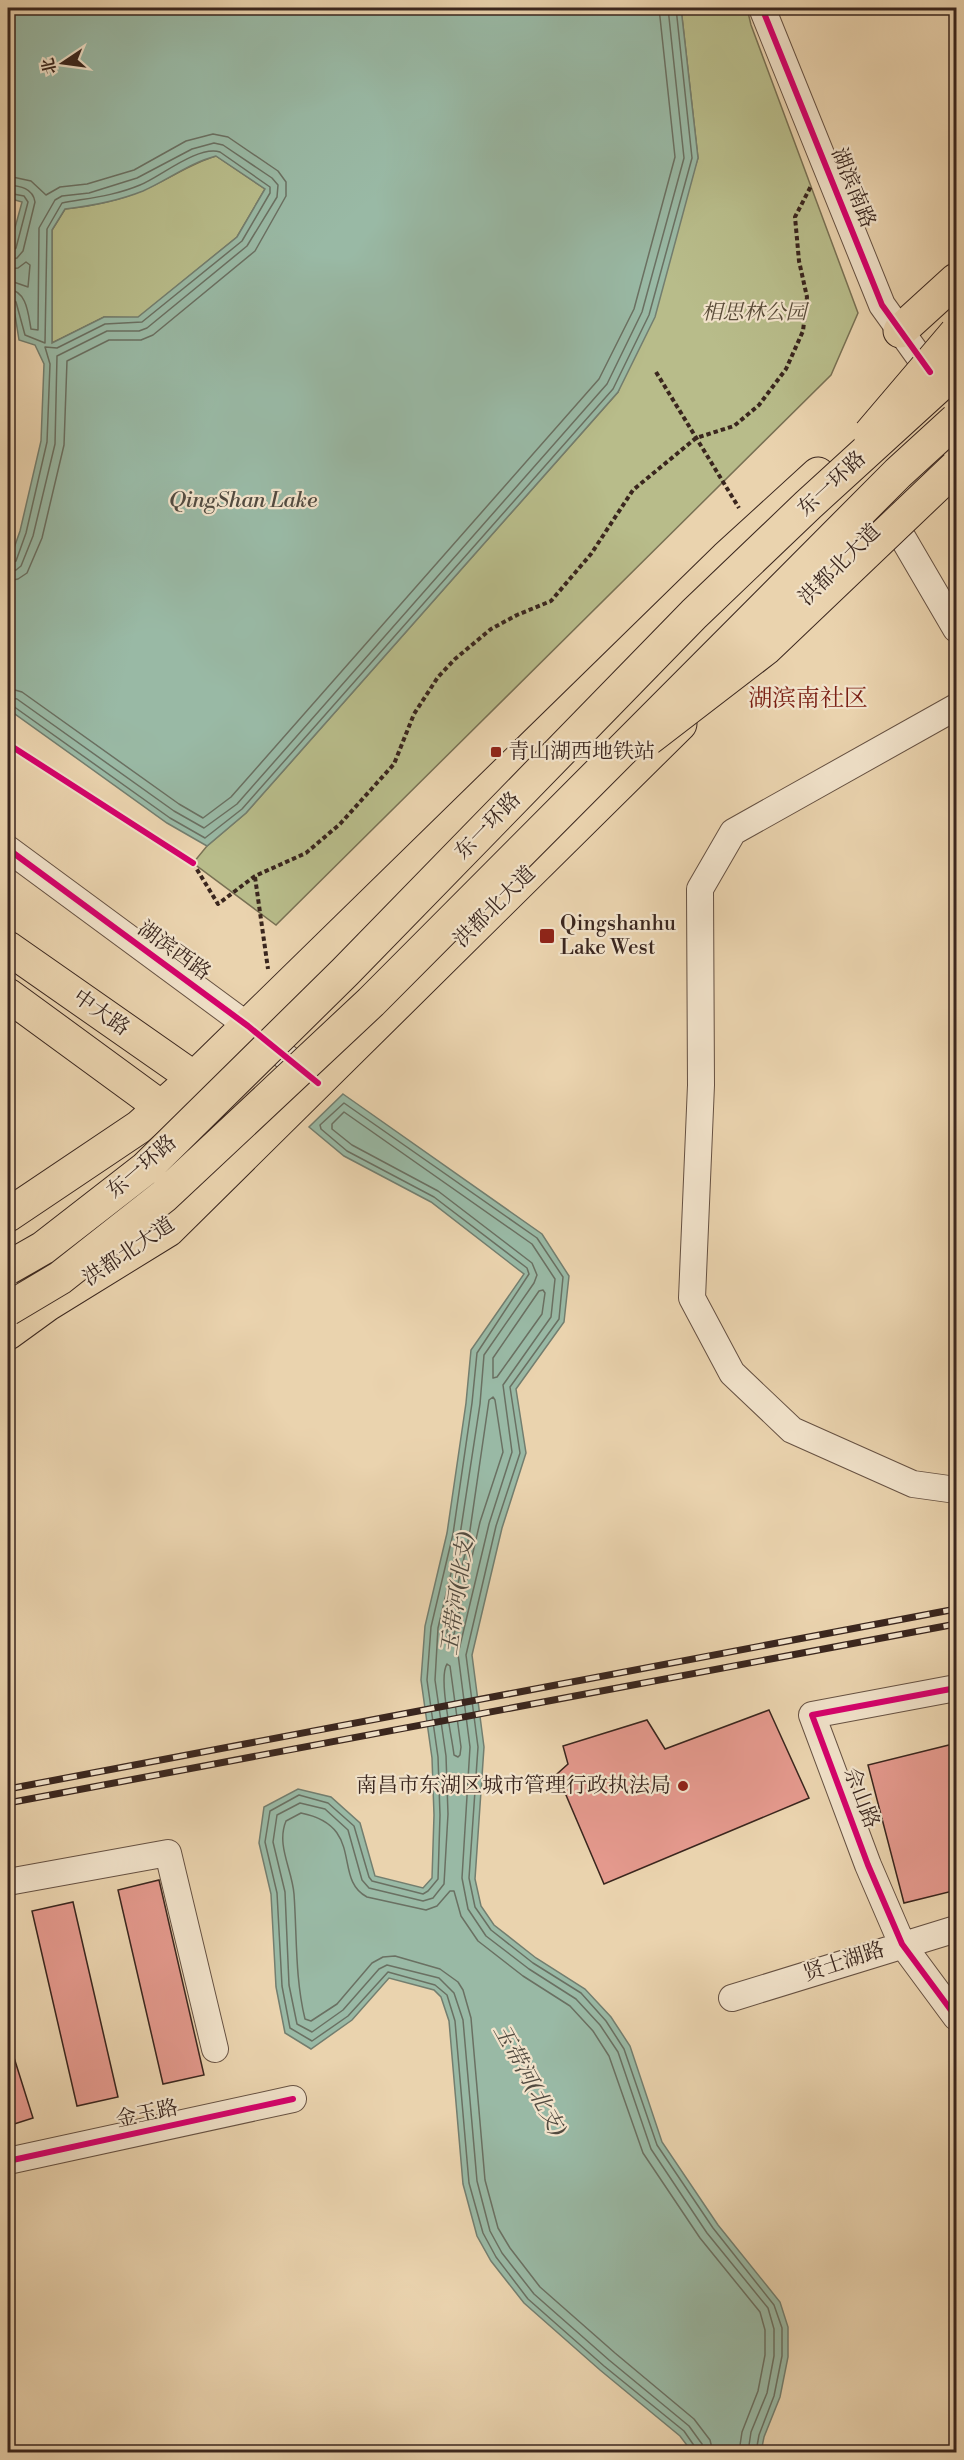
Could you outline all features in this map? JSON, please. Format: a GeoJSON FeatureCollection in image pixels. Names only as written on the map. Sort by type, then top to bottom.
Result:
{"type":"FeatureCollection","features":[{"type":"Feature","properties":{"kind":"main road"},"geometry":{"type":"LineString","coordinates":[[900,331],[957,280]]}},
{"type":"Feature","properties":{"kind":"main road"},"geometry":{"type":"LineString","coordinates":[[808,505],[957,333]]}},
{"type":"Feature","properties":{"kind":"main road"},"geometry":{"type":"LineString","coordinates":[[8,1215],[139,1127],[194,1078],[726,558],[943,371],[957,348]]}},
{"type":"Feature","properties":{"kind":"main road","name":"东一环路"},"geometry":{"type":"LineString","coordinates":[[8,1268],[43,1248],[146,1168],[345,972],[694,614],[943,371]]}},
{"type":"Feature","properties":{"kind":"main road","name":"东一环路"},"geometry":{"type":"LineString","coordinates":[[8,1309],[60,1278],[164,1196],[370,1002],[898,473],[957,420]]}},
{"type":"Feature","properties":{"kind":"main road","name":"洪都北大道"},"geometry":{"type":"LineString","coordinates":[[8,1333],[48,1304],[168,1230],[957,450]]}},
{"type":"Feature","properties":{"kind":"main road"},"geometry":{"type":"LineString","coordinates":[[578,793],[765,649],[957,467]]}},
{"type":"Feature","properties":{"kind":"main road","name":"中大路"},"geometry":{"type":"LineString","coordinates":[[8,948],[194,1078]]}},
{"type":"Feature","properties":{"kind":"main road","name":"中大路"},"geometry":{"type":"LineString","coordinates":[[8,995],[161,1107]]}},
{"type":"Feature","properties":{"kind":"street","name":"湖滨南路"},"geometry":{"type":"LineString","coordinates":[[762,8],[882,305],[900,331],[943,371]]}},
{"type":"Feature","properties":{"kind":"street"},"geometry":{"type":"LineString","coordinates":[[890,516],[957,629]]}},
{"type":"Feature","properties":{"kind":"street"},"geometry":{"type":"LineString","coordinates":[[957,706],[733,832],[700,889],[701,1085],[693,1298],[732,1373],[792,1430],[913,1484],[957,1490]]}},
{"type":"Feature","properties":{"kind":"street","name":"湖滨西路"},"geometry":{"type":"LineString","coordinates":[[8,849],[248,1026],[318,1083]]}},
{"type":"Feature","properties":{"kind":"street","name":"佘山路"},"geometry":{"type":"LineString","coordinates":[[957,1688],[812,1715],[868,1865],[902,1944],[957,2017]]}},
{"type":"Feature","properties":{"kind":"street"},"geometry":{"type":"LineString","coordinates":[[8,1882],[168,1853],[215,2049]]}},
{"type":"Feature","properties":{"kind":"street","name":"贤士湖路"},"geometry":{"type":"LineString","coordinates":[[732,1998],[957,1929]]}},
{"type":"Feature","properties":{"kind":"street","name":"金玉路"},"geometry":{"type":"LineString","coordinates":[[8,2161],[292,2099]]}},
{"type":"Feature","properties":{"kind":"path"},"geometry":{"type":"LineString","coordinates":[[193,863],[218,904],[255,876],[306,853],[340,824],[394,764],[414,714],[438,677],[455,659],[491,629],[551,601],[591,554],[633,490],[696,438],[734,426],[759,405],[786,369],[803,331],[807,297],[799,261],[795,217],[824,162]]}},
{"type":"Feature","properties":{"kind":"path"},"geometry":{"type":"LineString","coordinates":[[656,372],[739,508]]}},
{"type":"Feature","properties":{"kind":"path"},"geometry":{"type":"LineString","coordinates":[[255,876],[268,969]]}},
{"type":"Feature","properties":{"kind":"green space","name":"相思林公园"},"geometry":{"type":"Polygon","coordinates":[[[681,8],[747,8],[751,25],[858,313],[831,375],[276,925],[193,863],[207,846],[246,813],[618,392],[698,158],[681,8]]]}},
{"type":"Feature","properties":{"kind":"green space"},"geometry":{"type":"Polygon","coordinates":[[[216,156],[265,189],[237,237],[138,318],[104,317],[52,343],[52,230],[65,209],[95,205],[124,197],[216,156]]]}},
{"type":"Feature","properties":{"kind":"water","name":"QingShan Lake"},"geometry":{"type":"Polygon","coordinates":[[[8,8],[681,8],[698,158],[655,317],[618,392],[246,813],[207,846],[167,823],[8,709],[8,565],[20,531],[41,441],[44,364],[35,345],[19,340],[15,315],[8,296],[10,246],[22,202],[8,198],[8,8]],[[216,156],[197,163],[134,195],[104,203],[65,209],[52,230],[52,343],[104,317],[138,317],[237,237],[265,189],[216,156]]]}},
{"type":"Feature","properties":{"kind":"water","name":"玉带河(北支)"},"geometry":{"type":"Polygon","coordinates":[[[343,1094],[542,1234],[569,1276],[564,1322],[516,1389],[526,1453],[502,1528],[472,1655],[484,1747],[475,1879],[481,1906],[494,1925],[536,1958],[585,1989],[611,2017],[630,2046],[662,2142],[718,2225],[780,2302],[788,2327],[788,2357],[780,2397],[764,2437],[761,2452],[692,2452],[680,2436],[524,2303],[491,2261],[477,2236],[463,2184],[449,2021],[441,1997],[434,1990],[389,1978],[352,2020],[311,2049],[285,2033],[276,1987],[271,1894],[259,1843],[264,1807],[298,1789],[331,1797],[360,1823],[375,1876],[423,1888],[432,1878],[434,1815],[432,1758],[421,1680],[425,1626],[447,1533],[466,1403],[471,1350],[524,1274],[431,1202],[344,1156],[309,1127],[343,1094]]]}},
{"type":"Feature","properties":{"kind":"building","name":"南昌市东湖区城市管理行政执法局"},"geometry":{"type":"Polygon","coordinates":[[[769,1710],[809,1798],[604,1884],[557,1774],[568,1764],[563,1746],[647,1720],[665,1749],[769,1710]]]}},
{"type":"Feature","properties":{"kind":"building"},"geometry":{"type":"Polygon","coordinates":[[[957,1743],[957,1890],[904,1903],[868,1765],[957,1743]]]}},
{"type":"Feature","properties":{"kind":"building"},"geometry":{"type":"Polygon","coordinates":[[[159,1880],[204,2075],[163,2084],[118,1890],[159,1880]]]}},
{"type":"Feature","properties":{"kind":"building"},"geometry":{"type":"Polygon","coordinates":[[[73,1902],[118,2097],[77,2106],[32,1911],[73,1902]]]}},
{"type":"Feature","properties":{"kind":"building"},"geometry":{"type":"Polygon","coordinates":[[[11,2048],[33,2118],[8,2126],[8,2049],[11,2048]]]}},
{"type":"Feature","properties":{"kind":"railway"},"geometry":{"type":"LineString","coordinates":[[8,1789],[956,1609]]}},
{"type":"Feature","properties":{"kind":"railway"},"geometry":{"type":"LineString","coordinates":[[8,1803],[956,1624]]}},
{"type":"Feature","properties":{"kind":"cycle path"},"geometry":{"type":"LineString","coordinates":[[762,8],[882,305],[930,372]]}},
{"type":"Feature","properties":{"kind":"cycle path"},"geometry":{"type":"LineString","coordinates":[[8,744],[193,863]]}},
{"type":"Feature","properties":{"kind":"cycle path"},"geometry":{"type":"LineString","coordinates":[[8,849],[248,1026],[318,1083]]}},
{"type":"Feature","properties":{"kind":"cycle path"},"geometry":{"type":"LineString","coordinates":[[956,1688],[812,1715],[868,1865],[902,1944],[956,2017]]}},
{"type":"Feature","properties":{"kind":"cycle path"},"geometry":{"type":"LineString","coordinates":[[8,2161],[293,2099]]}},
{"type":"Feature","properties":{"kind":"place","name":"青山湖西地铁站"},"geometry":{"type":"Point","coordinates":[496,752]}},
{"type":"Feature","properties":{"kind":"place","name":"Qingshanhu Lake West"},"geometry":{"type":"Point","coordinates":[547,936]}},
{"type":"Feature","properties":{"kind":"place","name":"南昌市东湖区城市管理行政执法局"},"geometry":{"type":"Point","coordinates":[683,1786]}},
{"type":"Feature","properties":{"kind":"district","name":"湖滨南社区"},"geometry":{"type":"Point","coordinates":[808,699]}}]}
